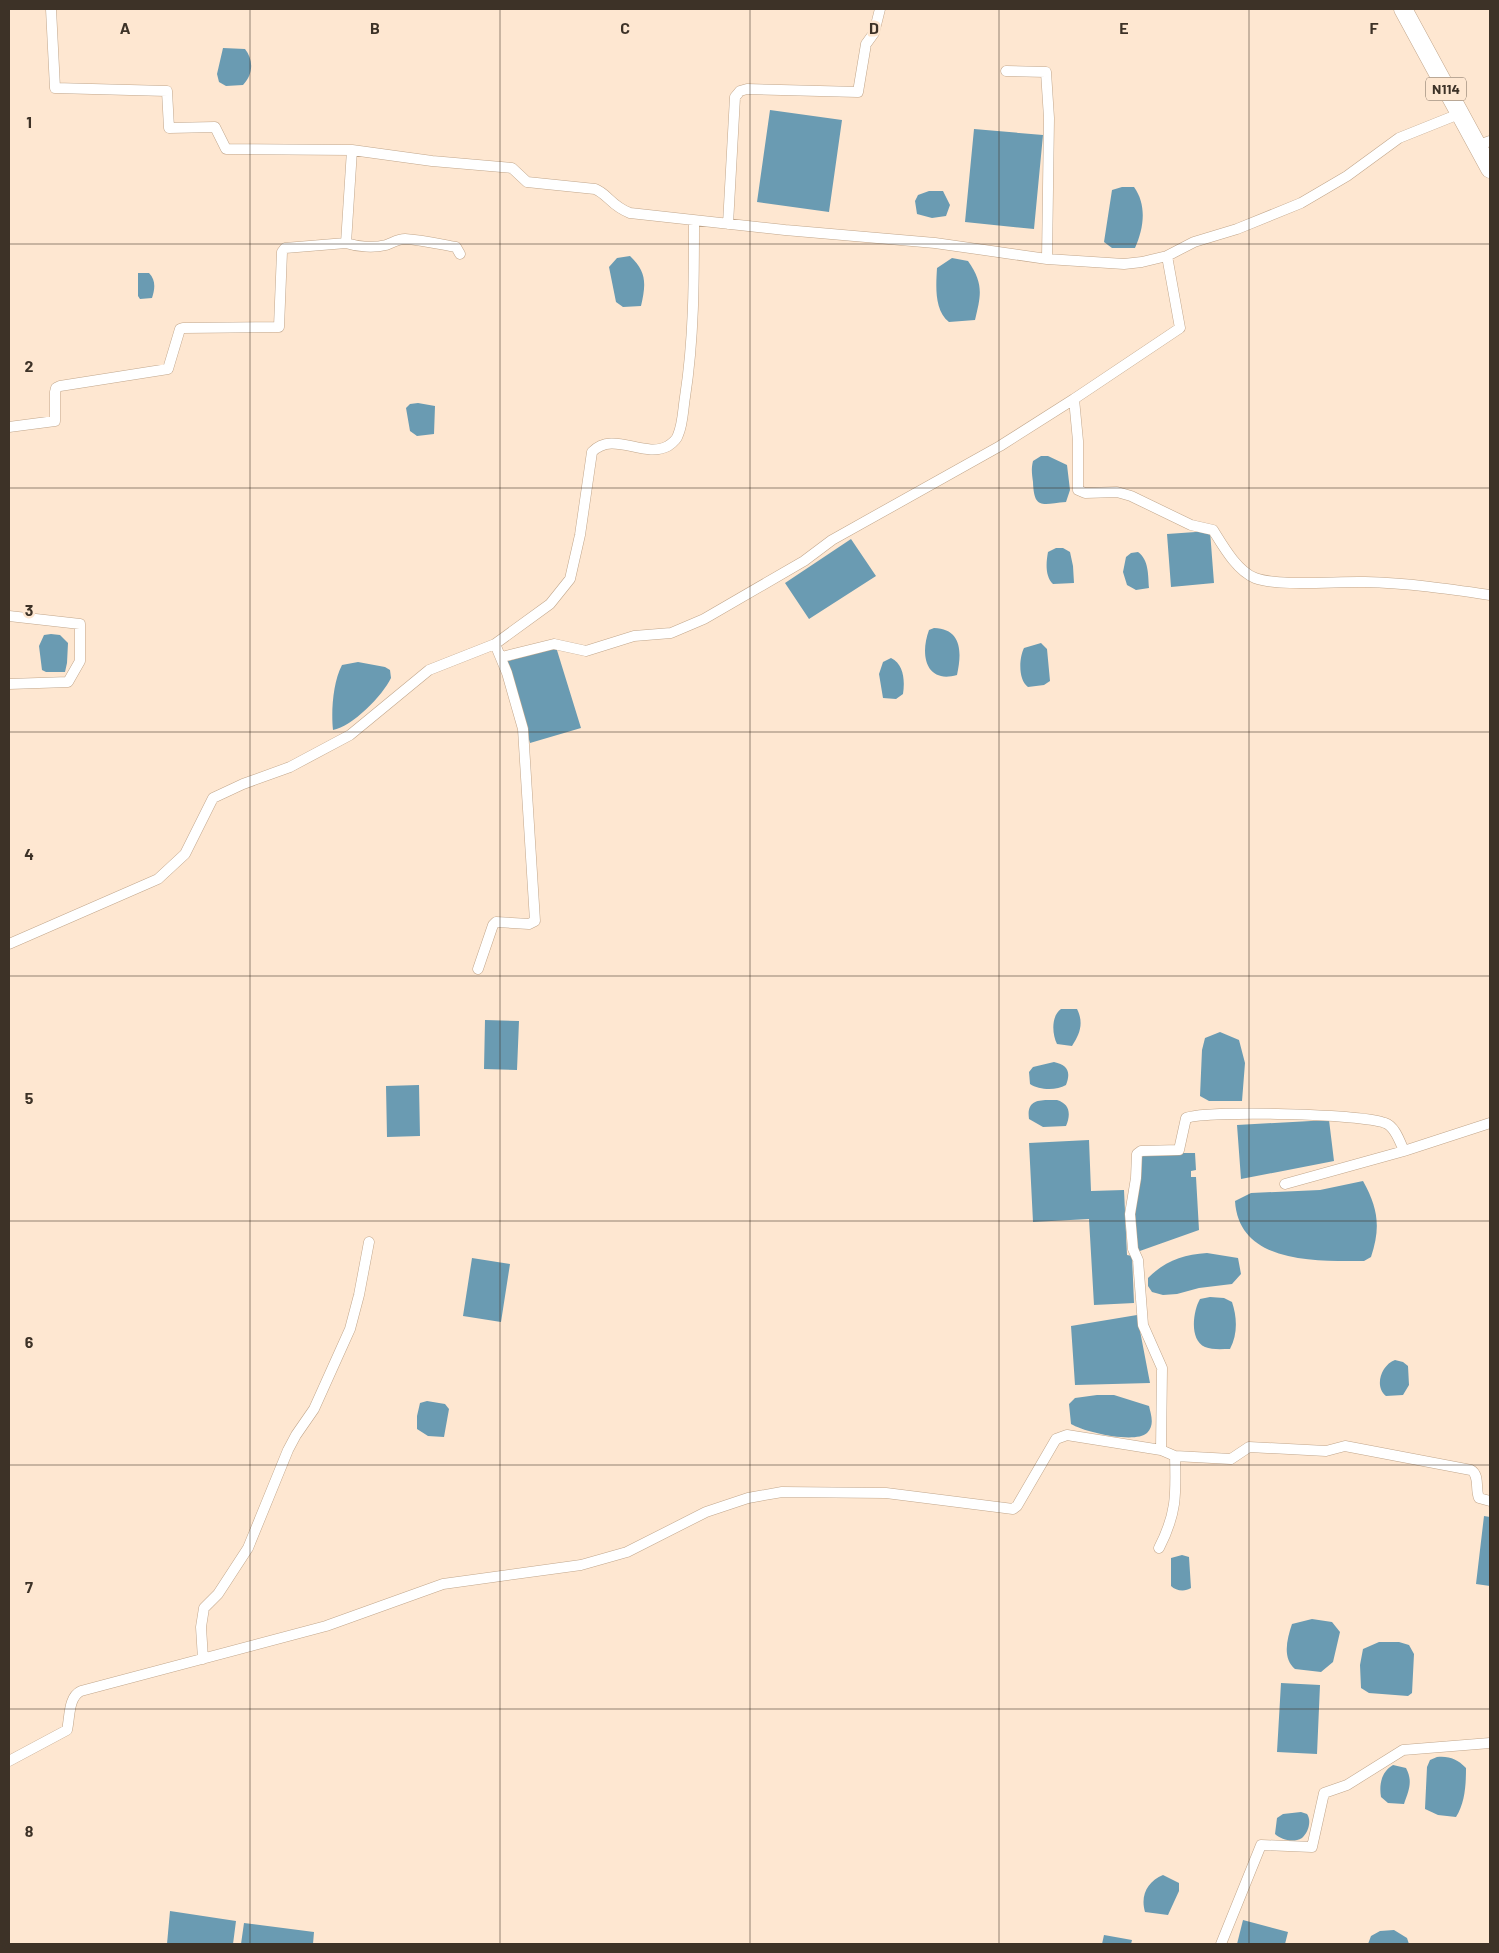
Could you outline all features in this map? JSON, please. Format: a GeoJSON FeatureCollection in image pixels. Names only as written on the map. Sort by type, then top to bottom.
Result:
{"type":"FeatureCollection","features":[{"type":"Feature","properties":{"kind":"highway","name":"N114"},"geometry":{"type":"LineString","coordinates":[[1403,9],[1459,114],[1483,143],[1490,169]]}},
{"type":"Feature","properties":{"kind":"street"},"geometry":{"type":"LineString","coordinates":[[52,9],[55,88],[167,91],[169,128],[215,127],[223,147],[233,151],[352,150],[432,161],[512,168],[527,182],[601,191],[618,209],[630,213],[694,221],[935,243],[1047,259],[1124,264],[1167,256],[1194,242],[1237,229],[1301,203],[1347,176],[1399,138],[1459,114]]}},
{"type":"Feature","properties":{"kind":"street"},"geometry":{"type":"LineString","coordinates":[[728,224],[736,97],[740,91],[747,89],[858,92],[866,44],[874,33],[880,9]]}},
{"type":"Feature","properties":{"kind":"street"},"geometry":{"type":"LineString","coordinates":[[1006,71],[1046,72],[1049,118],[1047,259]]}},
{"type":"Feature","properties":{"kind":"street"},"geometry":{"type":"LineString","coordinates":[[346,243],[352,150]]}},
{"type":"Feature","properties":{"kind":"street"},"geometry":{"type":"LineString","coordinates":[[9,944],[158,879],[185,854],[213,798],[243,784],[290,767],[341,739],[429,670],[495,644],[550,604],[570,579],[580,535],[592,452],[599,444],[610,443],[658,449],[668,445],[678,437],[687,383],[694,296],[694,221]]}},
{"type":"Feature","properties":{"kind":"street"},"geometry":{"type":"LineString","coordinates":[[9,427],[55,422],[55,392],[60,386],[168,369],[180,329],[279,327],[282,252],[285,248],[346,243],[355,246],[385,245],[403,239],[456,247],[460,254]]}},
{"type":"Feature","properties":{"kind":"street"},"geometry":{"type":"LineString","coordinates":[[502,658],[554,644],[586,651],[634,636],[671,633],[704,619],[804,561],[832,540],[1000,446],[1180,328],[1167,256]]}},
{"type":"Feature","properties":{"kind":"street"},"geometry":{"type":"LineString","coordinates":[[1074,399],[1078,440],[1078,490],[1085,493],[1117,492],[1131,496],[1191,526],[1213,530],[1245,572],[1255,578],[1274,582],[1365,582],[1425,585],[1490,595]]}},
{"type":"Feature","properties":{"kind":"street"},"geometry":{"type":"LineString","coordinates":[[9,616],[80,624],[80,661],[68,682],[9,684]]}},
{"type":"Feature","properties":{"kind":"street"},"geometry":{"type":"LineString","coordinates":[[478,969],[493,925],[496,922],[529,924],[536,921],[523,729],[502,658],[495,644]]}},
{"type":"Feature","properties":{"kind":"street"},"geometry":{"type":"LineString","coordinates":[[1161,1450],[1162,1368],[1143,1325],[1138,1260],[1134,1249],[1130,1214],[1138,1152],[1179,1150],[1186,1118],[1225,1113],[1332,1117],[1379,1121],[1388,1123],[1404,1151]]}},
{"type":"Feature","properties":{"kind":"street"},"geometry":{"type":"LineString","coordinates":[[1285,1184],[1404,1151],[1490,1123]]}},
{"type":"Feature","properties":{"kind":"street"},"geometry":{"type":"LineString","coordinates":[[203,1659],[201,1627],[204,1608],[218,1594],[248,1548],[288,1450],[314,1410],[355,1312],[369,1242]]}},
{"type":"Feature","properties":{"kind":"street"},"geometry":{"type":"LineString","coordinates":[[9,1761],[67,1730],[76,1694],[326,1626],[443,1584],[581,1565],[627,1552],[706,1512],[748,1498],[782,1492],[886,1493],[1013,1509],[1018,1506],[1056,1439],[1061,1436],[1067,1435],[1161,1450],[1176,1456],[1231,1459],[1249,1447],[1326,1451],[1345,1446],[1470,1470],[1476,1477],[1476,1492],[1479,1498],[1490,1501]]}},
{"type":"Feature","properties":{"kind":"street"},"geometry":{"type":"LineString","coordinates":[[1159,1548],[1169,1528],[1176,1503],[1176,1456]]}},
{"type":"Feature","properties":{"kind":"street"},"geometry":{"type":"LineString","coordinates":[[1221,1944],[1261,1845],[1312,1847],[1324,1793],[1347,1785],[1404,1750],[1490,1743]]}},
{"type":"Feature","properties":{"kind":"water"},"geometry":{"type":"Polygon","coordinates":[[[223,48],[245,49],[248,53],[251,67],[249,77],[243,85],[226,86],[219,82],[217,74],[223,48]]]}},
{"type":"Feature","properties":{"kind":"water"},"geometry":{"type":"Polygon","coordinates":[[[770,110],[842,120],[829,212],[757,202],[770,110]]]}},
{"type":"Feature","properties":{"kind":"water"},"geometry":{"type":"Polygon","coordinates":[[[974,129],[1043,135],[1034,229],[965,222],[974,129]]]}},
{"type":"Feature","properties":{"kind":"water"},"geometry":{"type":"Polygon","coordinates":[[[1122,187],[1134,187],[1141,201],[1142,225],[1135,248],[1112,248],[1104,242],[1112,190],[1122,187]]]}},
{"type":"Feature","properties":{"kind":"water"},"geometry":{"type":"Polygon","coordinates":[[[929,191],[943,191],[950,205],[946,216],[932,218],[917,214],[915,201],[918,195],[929,191]]]}},
{"type":"Feature","properties":{"kind":"water"},"geometry":{"type":"Polygon","coordinates":[[[630,256],[640,267],[644,279],[644,291],[641,306],[623,307],[616,302],[609,267],[617,258],[630,256]]]}},
{"type":"Feature","properties":{"kind":"water"},"geometry":{"type":"Polygon","coordinates":[[[952,258],[968,261],[977,276],[980,296],[975,320],[949,322],[944,317],[938,304],[937,268],[952,258]]]}},
{"type":"Feature","properties":{"kind":"water"},"geometry":{"type":"Polygon","coordinates":[[[138,273],[149,273],[153,279],[154,291],[152,298],[140,299],[138,296],[138,273]]]}},
{"type":"Feature","properties":{"kind":"water"},"geometry":{"type":"Polygon","coordinates":[[[418,403],[435,406],[434,434],[417,436],[410,431],[406,408],[410,404],[418,403]]]}},
{"type":"Feature","properties":{"kind":"water"},"geometry":{"type":"Polygon","coordinates":[[[1041,456],[1048,456],[1067,465],[1070,490],[1066,502],[1045,504],[1038,501],[1035,497],[1032,464],[1033,461],[1041,456]]]}},
{"type":"Feature","properties":{"kind":"water"},"geometry":{"type":"Polygon","coordinates":[[[1210,531],[1214,583],[1171,587],[1167,534],[1210,531]]]}},
{"type":"Feature","properties":{"kind":"water"},"geometry":{"type":"Polygon","coordinates":[[[851,539],[876,576],[809,619],[785,583],[851,539]]]}},
{"type":"Feature","properties":{"kind":"water"},"geometry":{"type":"Polygon","coordinates":[[[1056,548],[1063,548],[1070,552],[1074,583],[1053,584],[1050,581],[1047,569],[1048,552],[1056,548]]]}},
{"type":"Feature","properties":{"kind":"water"},"geometry":{"type":"Polygon","coordinates":[[[1138,552],[1146,563],[1149,588],[1136,590],[1127,585],[1123,572],[1126,557],[1131,553],[1138,552]]]}},
{"type":"Feature","properties":{"kind":"water"},"geometry":{"type":"Polygon","coordinates":[[[934,628],[943,629],[950,633],[958,643],[957,675],[946,677],[938,675],[928,665],[925,657],[926,639],[929,630],[934,628]]]}},
{"type":"Feature","properties":{"kind":"water"},"geometry":{"type":"Polygon","coordinates":[[[44,635],[60,635],[68,643],[65,672],[46,672],[42,670],[39,646],[44,635]]]}},
{"type":"Feature","properties":{"kind":"water"},"geometry":{"type":"Polygon","coordinates":[[[1041,643],[1047,649],[1050,681],[1044,685],[1028,687],[1021,674],[1022,652],[1024,648],[1041,643]]]}},
{"type":"Feature","properties":{"kind":"water"},"geometry":{"type":"Polygon","coordinates":[[[556,647],[581,728],[530,743],[505,662],[556,647]]]}},
{"type":"Feature","properties":{"kind":"water"},"geometry":{"type":"Polygon","coordinates":[[[891,658],[899,664],[904,678],[903,694],[896,699],[883,698],[879,674],[883,662],[891,658]]]}},
{"type":"Feature","properties":{"kind":"water"},"geometry":{"type":"Polygon","coordinates":[[[358,662],[385,667],[390,670],[391,678],[381,693],[358,717],[341,728],[333,730],[333,697],[339,672],[342,665],[358,662]]]}},
{"type":"Feature","properties":{"kind":"water"},"geometry":{"type":"Polygon","coordinates":[[[1061,1009],[1077,1009],[1079,1014],[1081,1024],[1072,1046],[1057,1044],[1055,1040],[1054,1021],[1055,1016],[1061,1009]]]}},
{"type":"Feature","properties":{"kind":"water"},"geometry":{"type":"Polygon","coordinates":[[[485,1020],[519,1021],[517,1070],[484,1069],[485,1020]]]}},
{"type":"Feature","properties":{"kind":"water"},"geometry":{"type":"Polygon","coordinates":[[[1220,1032],[1239,1040],[1245,1063],[1242,1101],[1209,1101],[1200,1096],[1202,1050],[1205,1038],[1220,1032]]]}},
{"type":"Feature","properties":{"kind":"water"},"geometry":{"type":"Polygon","coordinates":[[[1054,1062],[1062,1065],[1067,1070],[1066,1085],[1048,1089],[1038,1088],[1030,1084],[1029,1072],[1033,1067],[1054,1062]]]}},
{"type":"Feature","properties":{"kind":"water"},"geometry":{"type":"Polygon","coordinates":[[[419,1085],[420,1136],[387,1137],[386,1086],[419,1085]]]}},
{"type":"Feature","properties":{"kind":"water"},"geometry":{"type":"Polygon","coordinates":[[[1040,1100],[1057,1100],[1067,1107],[1069,1117],[1066,1126],[1043,1127],[1029,1119],[1032,1104],[1040,1100]]]}},
{"type":"Feature","properties":{"kind":"water"},"geometry":{"type":"Polygon","coordinates":[[[1329,1120],[1334,1161],[1241,1179],[1237,1125],[1329,1120]]]}},
{"type":"Feature","properties":{"kind":"water"},"geometry":{"type":"Polygon","coordinates":[[[1089,1140],[1091,1191],[1124,1190],[1127,1255],[1132,1256],[1134,1303],[1094,1305],[1089,1219],[1033,1222],[1029,1143],[1089,1140]]]}},
{"type":"Feature","properties":{"kind":"water"},"geometry":{"type":"Polygon","coordinates":[[[1141,1153],[1195,1153],[1196,1170],[1191,1171],[1191,1177],[1196,1177],[1199,1230],[1137,1252],[1133,1215],[1141,1153]]]}},
{"type":"Feature","properties":{"kind":"water"},"geometry":{"type":"Polygon","coordinates":[[[1363,1181],[1375,1209],[1377,1227],[1371,1257],[1364,1261],[1325,1261],[1284,1255],[1265,1248],[1250,1237],[1240,1222],[1235,1201],[1251,1193],[1320,1190],[1363,1181]]]}},
{"type":"Feature","properties":{"kind":"water"},"geometry":{"type":"Polygon","coordinates":[[[1207,1253],[1238,1258],[1241,1274],[1232,1284],[1199,1288],[1177,1294],[1163,1295],[1152,1292],[1148,1286],[1148,1278],[1168,1263],[1190,1255],[1207,1253]]]}},
{"type":"Feature","properties":{"kind":"water"},"geometry":{"type":"Polygon","coordinates":[[[472,1258],[510,1264],[501,1322],[463,1316],[472,1258]]]}},
{"type":"Feature","properties":{"kind":"water"},"geometry":{"type":"Polygon","coordinates":[[[1210,1297],[1224,1298],[1232,1302],[1236,1326],[1230,1349],[1208,1348],[1196,1338],[1194,1318],[1198,1304],[1200,1299],[1210,1297]]]}},
{"type":"Feature","properties":{"kind":"water"},"geometry":{"type":"Polygon","coordinates":[[[1137,1315],[1150,1383],[1075,1385],[1071,1326],[1137,1315]]]}},
{"type":"Feature","properties":{"kind":"water"},"geometry":{"type":"Polygon","coordinates":[[[1395,1360],[1403,1362],[1408,1366],[1409,1385],[1403,1395],[1386,1396],[1380,1387],[1381,1376],[1386,1366],[1395,1360]]]}},
{"type":"Feature","properties":{"kind":"water"},"geometry":{"type":"Polygon","coordinates":[[[1114,1395],[1149,1406],[1152,1420],[1151,1427],[1147,1433],[1132,1437],[1109,1436],[1071,1424],[1069,1404],[1075,1398],[1114,1395]]]}},
{"type":"Feature","properties":{"kind":"water"},"geometry":{"type":"Polygon","coordinates":[[[427,1401],[445,1404],[449,1409],[444,1437],[428,1436],[417,1429],[420,1403],[427,1401]]]}},
{"type":"Feature","properties":{"kind":"water"},"geometry":{"type":"Polygon","coordinates":[[[1484,1516],[1490,1517],[1490,1586],[1476,1584],[1484,1516]]]}},
{"type":"Feature","properties":{"kind":"water"},"geometry":{"type":"Polygon","coordinates":[[[1182,1555],[1189,1557],[1191,1588],[1178,1590],[1171,1586],[1171,1558],[1182,1555]]]}},
{"type":"Feature","properties":{"kind":"water"},"geometry":{"type":"Polygon","coordinates":[[[1312,1619],[1332,1622],[1340,1632],[1333,1662],[1321,1672],[1295,1669],[1291,1665],[1287,1654],[1287,1642],[1292,1624],[1312,1619]]]}},
{"type":"Feature","properties":{"kind":"water"},"geometry":{"type":"Polygon","coordinates":[[[1379,1642],[1399,1642],[1409,1645],[1414,1654],[1412,1693],[1408,1696],[1369,1693],[1361,1688],[1360,1665],[1363,1649],[1379,1642]]]}},
{"type":"Feature","properties":{"kind":"water"},"geometry":{"type":"Polygon","coordinates":[[[1281,1683],[1320,1685],[1317,1754],[1277,1752],[1281,1683]]]}},
{"type":"Feature","properties":{"kind":"water"},"geometry":{"type":"Polygon","coordinates":[[[1437,1757],[1453,1759],[1460,1762],[1466,1768],[1463,1800],[1456,1817],[1438,1815],[1425,1809],[1427,1767],[1430,1760],[1437,1757]]]}},
{"type":"Feature","properties":{"kind":"water"},"geometry":{"type":"Polygon","coordinates":[[[1393,1765],[1406,1768],[1408,1773],[1410,1786],[1404,1804],[1388,1803],[1381,1797],[1380,1788],[1383,1775],[1393,1765]]]}},
{"type":"Feature","properties":{"kind":"water"},"geometry":{"type":"Polygon","coordinates":[[[1301,1812],[1307,1814],[1309,1820],[1308,1830],[1302,1838],[1288,1840],[1275,1834],[1277,1818],[1283,1814],[1301,1812]]]}},
{"type":"Feature","properties":{"kind":"water"},"geometry":{"type":"Polygon","coordinates":[[[1163,1875],[1179,1883],[1179,1891],[1168,1915],[1145,1912],[1144,1900],[1146,1889],[1153,1881],[1163,1875]]]}},
{"type":"Feature","properties":{"kind":"water"},"geometry":{"type":"Polygon","coordinates":[[[170,1911],[236,1921],[233,1944],[167,1944],[170,1911]]]}},
{"type":"Feature","properties":{"kind":"water"},"geometry":{"type":"Polygon","coordinates":[[[1243,1920],[1288,1932],[1285,1944],[1237,1944],[1243,1920]]]}},
{"type":"Feature","properties":{"kind":"water"},"geometry":{"type":"Polygon","coordinates":[[[244,1923],[314,1932],[313,1944],[241,1944],[244,1923]]]}},
{"type":"Feature","properties":{"kind":"water"},"geometry":{"type":"Polygon","coordinates":[[[1394,1930],[1407,1938],[1409,1944],[1368,1944],[1371,1936],[1380,1931],[1394,1930]]]}},
{"type":"Feature","properties":{"kind":"water"},"geometry":{"type":"Polygon","coordinates":[[[1104,1935],[1132,1940],[1131,1944],[1102,1944],[1104,1935]]]}}]}
